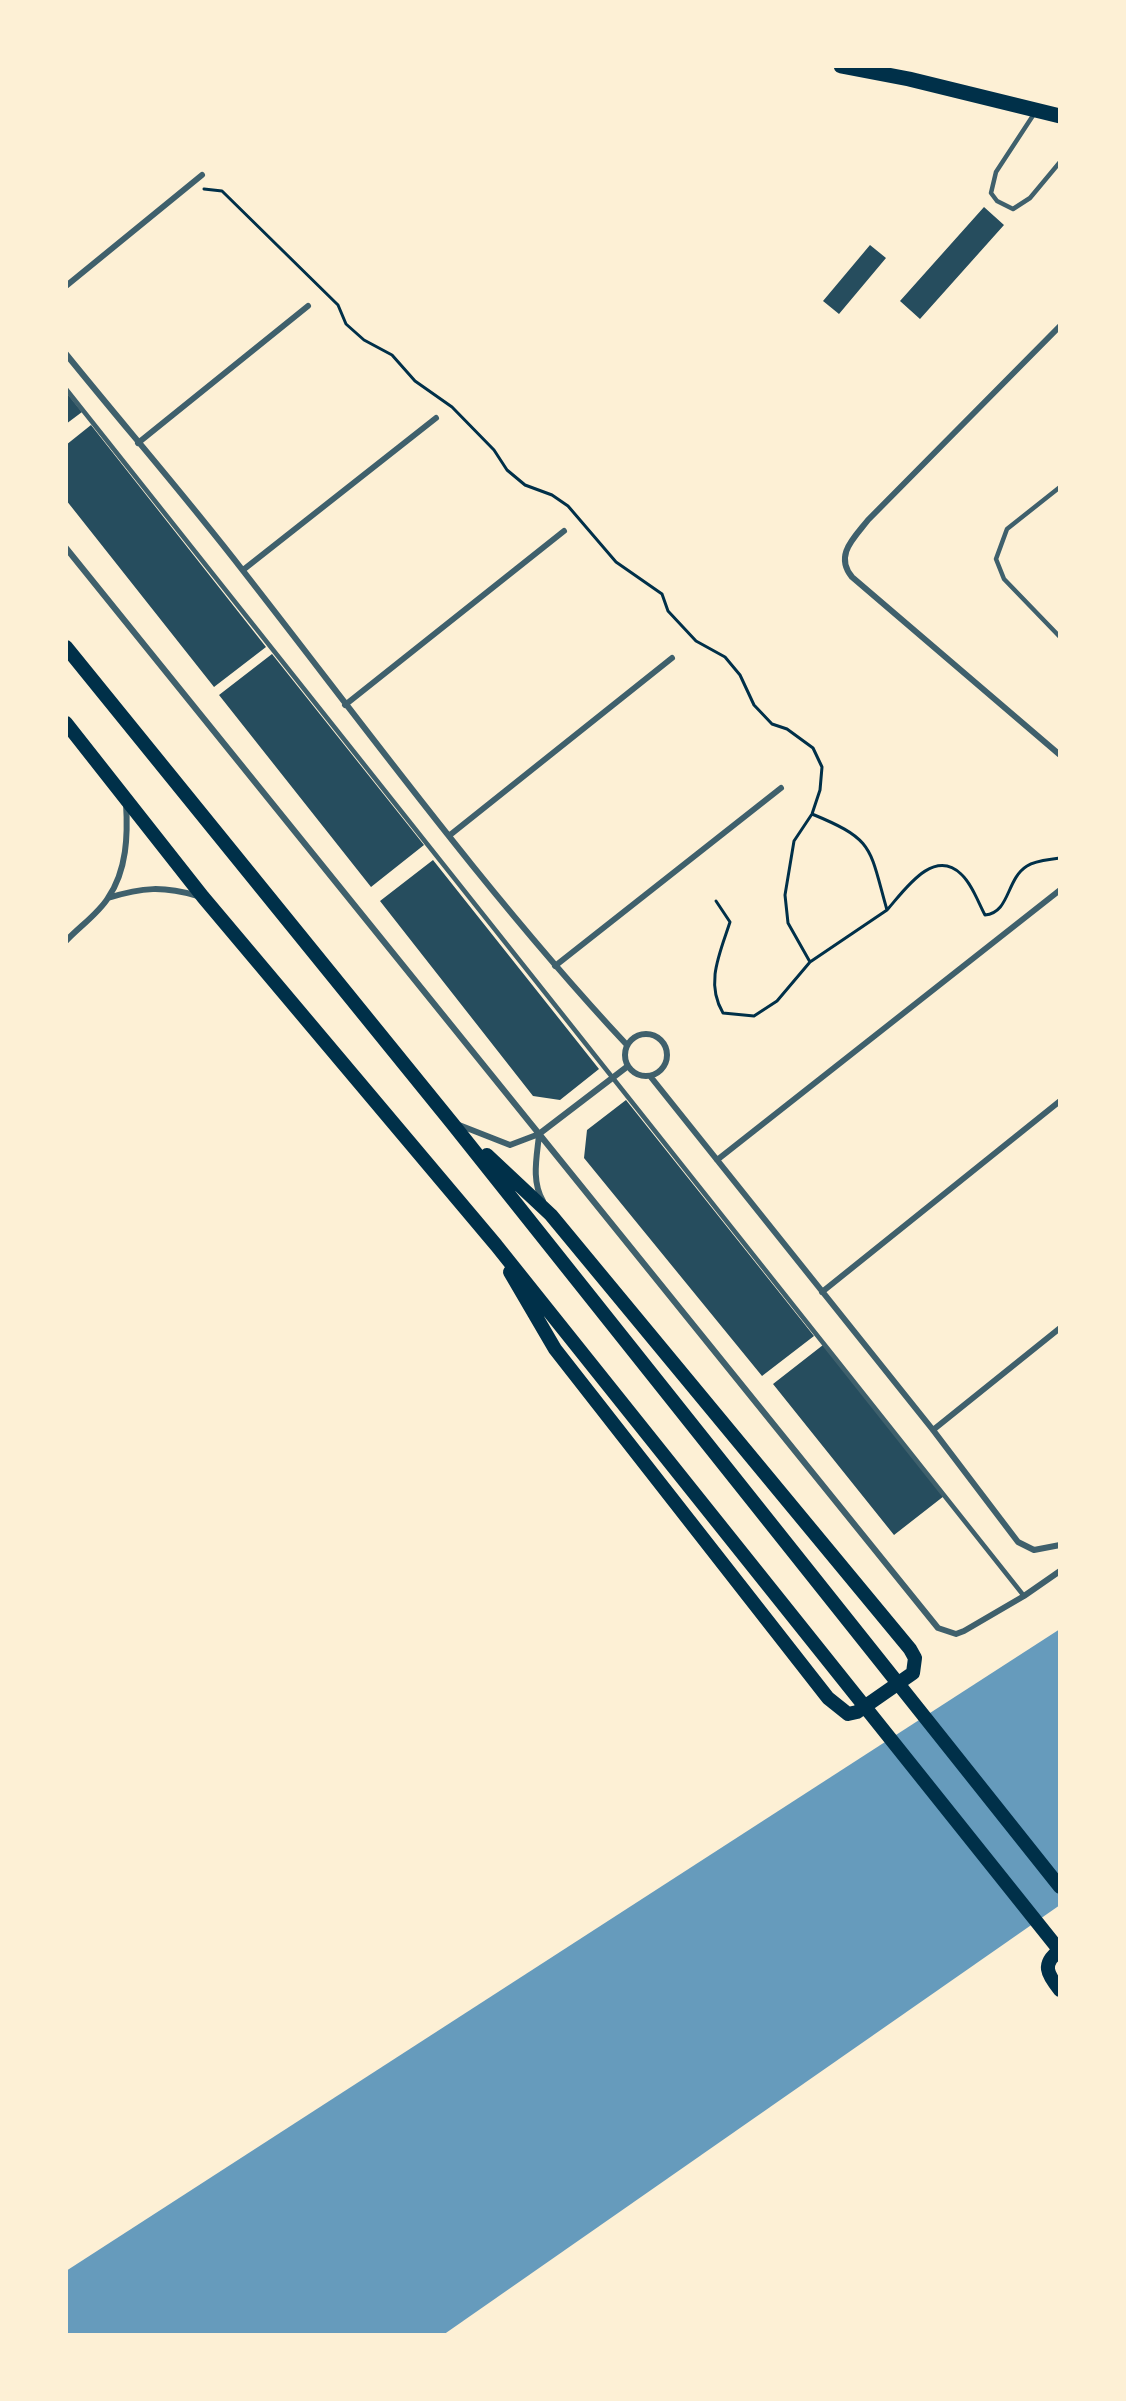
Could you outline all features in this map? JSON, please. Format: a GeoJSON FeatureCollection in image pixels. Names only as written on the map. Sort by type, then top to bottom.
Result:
{"type":"FeatureCollection","features":[{"type":"Feature","properties":{"kind":"highway"},"geometry":{"type":"LineString","coordinates":[[840,66],[910,76],[1060,117]]}},
{"type":"Feature","properties":{"kind":"main road"},"geometry":{"type":"LineString","coordinates":[[66,647],[452,1123],[1060,1887]]}},
{"type":"Feature","properties":{"kind":"main road"},"geometry":{"type":"LineString","coordinates":[[66,723],[202,897],[496,1245],[1060,1951],[1051,1957],[1048,1965],[1050,1978],[1060,1990]]}},
{"type":"Feature","properties":{"kind":"main road"},"geometry":{"type":"LineString","coordinates":[[452,1123],[551,1215],[910,1649],[915,1658],[914,1672],[857,1712],[848,1714],[828,1698],[562,1358],[523,1297],[496,1245]]}},
{"type":"Feature","properties":{"kind":"street"},"geometry":{"type":"LineString","coordinates":[[66,286],[202,175]]}},
{"type":"Feature","properties":{"kind":"street"},"geometry":{"type":"LineString","coordinates":[[138,443],[308,306]]}},
{"type":"Feature","properties":{"kind":"street"},"geometry":{"type":"LineString","coordinates":[[1060,326],[868,520],[846,548],[843,558],[845,568],[852,577],[1060,754]]}},
{"type":"Feature","properties":{"kind":"street"},"geometry":{"type":"LineString","coordinates":[[66,354],[243,570],[345,705],[555,966],[627,1045]]}},
{"type":"Feature","properties":{"kind":"street"},"geometry":{"type":"LineString","coordinates":[[243,570],[436,418]]}},
{"type":"Feature","properties":{"kind":"street"},"geometry":{"type":"LineString","coordinates":[[345,705],[564,531]]}},
{"type":"Feature","properties":{"kind":"street"},"geometry":{"type":"LineString","coordinates":[[66,548],[938,1628],[956,1634],[1024,1596],[1060,1571]]}},
{"type":"Feature","properties":{"kind":"street"},"geometry":{"type":"LineString","coordinates":[[450,835],[672,658]]}},
{"type":"Feature","properties":{"kind":"street"},"geometry":{"type":"LineString","coordinates":[[555,966],[781,788]]}},
{"type":"Feature","properties":{"kind":"street"},"geometry":{"type":"LineString","coordinates":[[66,941],[108,898],[121,871],[125,853],[125,801]]}},
{"type":"Feature","properties":{"kind":"street"},"geometry":{"type":"LineString","coordinates":[[108,898],[136,889],[157,888],[202,897]]}},
{"type":"Feature","properties":{"kind":"street"},"geometry":{"type":"LineString","coordinates":[[717,1160],[1060,890]]}},
{"type":"Feature","properties":{"kind":"street"},"geometry":{"type":"LineString","coordinates":[[645,1034],[658,1038],[663,1043],[666,1049],[666,1063],[657,1074],[650,1076],[638,1074],[628,1066],[625,1056],[627,1045],[632,1039],[645,1034]]}},
{"type":"Feature","properties":{"kind":"street"},"geometry":{"type":"LineString","coordinates":[[452,1123],[510,1145],[539,1134],[628,1066]]}},
{"type":"Feature","properties":{"kind":"street"},"geometry":{"type":"LineString","coordinates":[[650,1076],[933,1430],[1018,1542],[1034,1550],[1060,1545]]}},
{"type":"Feature","properties":{"kind":"street"},"geometry":{"type":"LineString","coordinates":[[822,1292],[1060,1101]]}},
{"type":"Feature","properties":{"kind":"street"},"geometry":{"type":"LineString","coordinates":[[539,1134],[538,1193],[551,1215]]}},
{"type":"Feature","properties":{"kind":"street"},"geometry":{"type":"LineString","coordinates":[[933,1430],[1060,1328]]}},
{"type":"Feature","properties":{"kind":"lane"},"geometry":{"type":"LineString","coordinates":[[1037,109],[996,172],[991,193],[997,201],[1013,209],[1030,198],[1060,162]]}},
{"type":"Feature","properties":{"kind":"lane"},"geometry":{"type":"LineString","coordinates":[[66,389],[1024,1596]]}},
{"type":"Feature","properties":{"kind":"lane"},"geometry":{"type":"LineString","coordinates":[[1060,487],[1007,529],[996,559],[1004,579],[1060,637]]}},
{"type":"Feature","properties":{"kind":"path"},"geometry":{"type":"LineString","coordinates":[[812,814],[848,829],[869,848],[887,910]]}},
{"type":"Feature","properties":{"kind":"path"},"geometry":{"type":"LineString","coordinates":[[716,901],[730,922],[714,974],[715,1000],[723,1013],[754,1016],[777,1001],[810,962],[887,910],[916,877],[929,868],[947,866],[961,874],[985,915],[994,914],[1003,907],[1014,877],[1020,872],[1038,862],[1060,858]]}},
{"type":"Feature","properties":{"kind":"water"},"geometry":{"type":"Polygon","coordinates":[[[1060,1629],[1060,1905],[443,2335],[66,2335],[66,2271],[1060,1629]]]}},
{"type":"Feature","properties":{"kind":"building"},"geometry":{"type":"Polygon","coordinates":[[[984,207],[1004,225],[920,319],[900,301],[984,207]]]}},
{"type":"Feature","properties":{"kind":"building"},"geometry":{"type":"Polygon","coordinates":[[[870,245],[886,258],[839,314],[823,301],[870,245]]]}},
{"type":"Feature","properties":{"kind":"building"},"geometry":{"type":"Polygon","coordinates":[[[66,392],[82,412],[66,424],[66,392]]]}},
{"type":"Feature","properties":{"kind":"building"},"geometry":{"type":"Polygon","coordinates":[[[91,425],[266,647],[214,687],[66,500],[66,445],[91,425]]]}},
{"type":"Feature","properties":{"kind":"building"},"geometry":{"type":"Polygon","coordinates":[[[272,654],[424,845],[371,887],[219,695],[272,654]]]}},
{"type":"Feature","properties":{"kind":"building"},"geometry":{"type":"Polygon","coordinates":[[[433,860],[599,1069],[560,1100],[533,1096],[380,901],[433,860]]]}},
{"type":"Feature","properties":{"kind":"building"},"geometry":{"type":"Polygon","coordinates":[[[626,1100],[814,1336],[762,1376],[584,1158],[587,1130],[626,1100]]]}},
{"type":"Feature","properties":{"kind":"building"},"geometry":{"type":"Polygon","coordinates":[[[823,1345],[944,1496],[894,1535],[773,1384],[823,1345]]]}}]}
